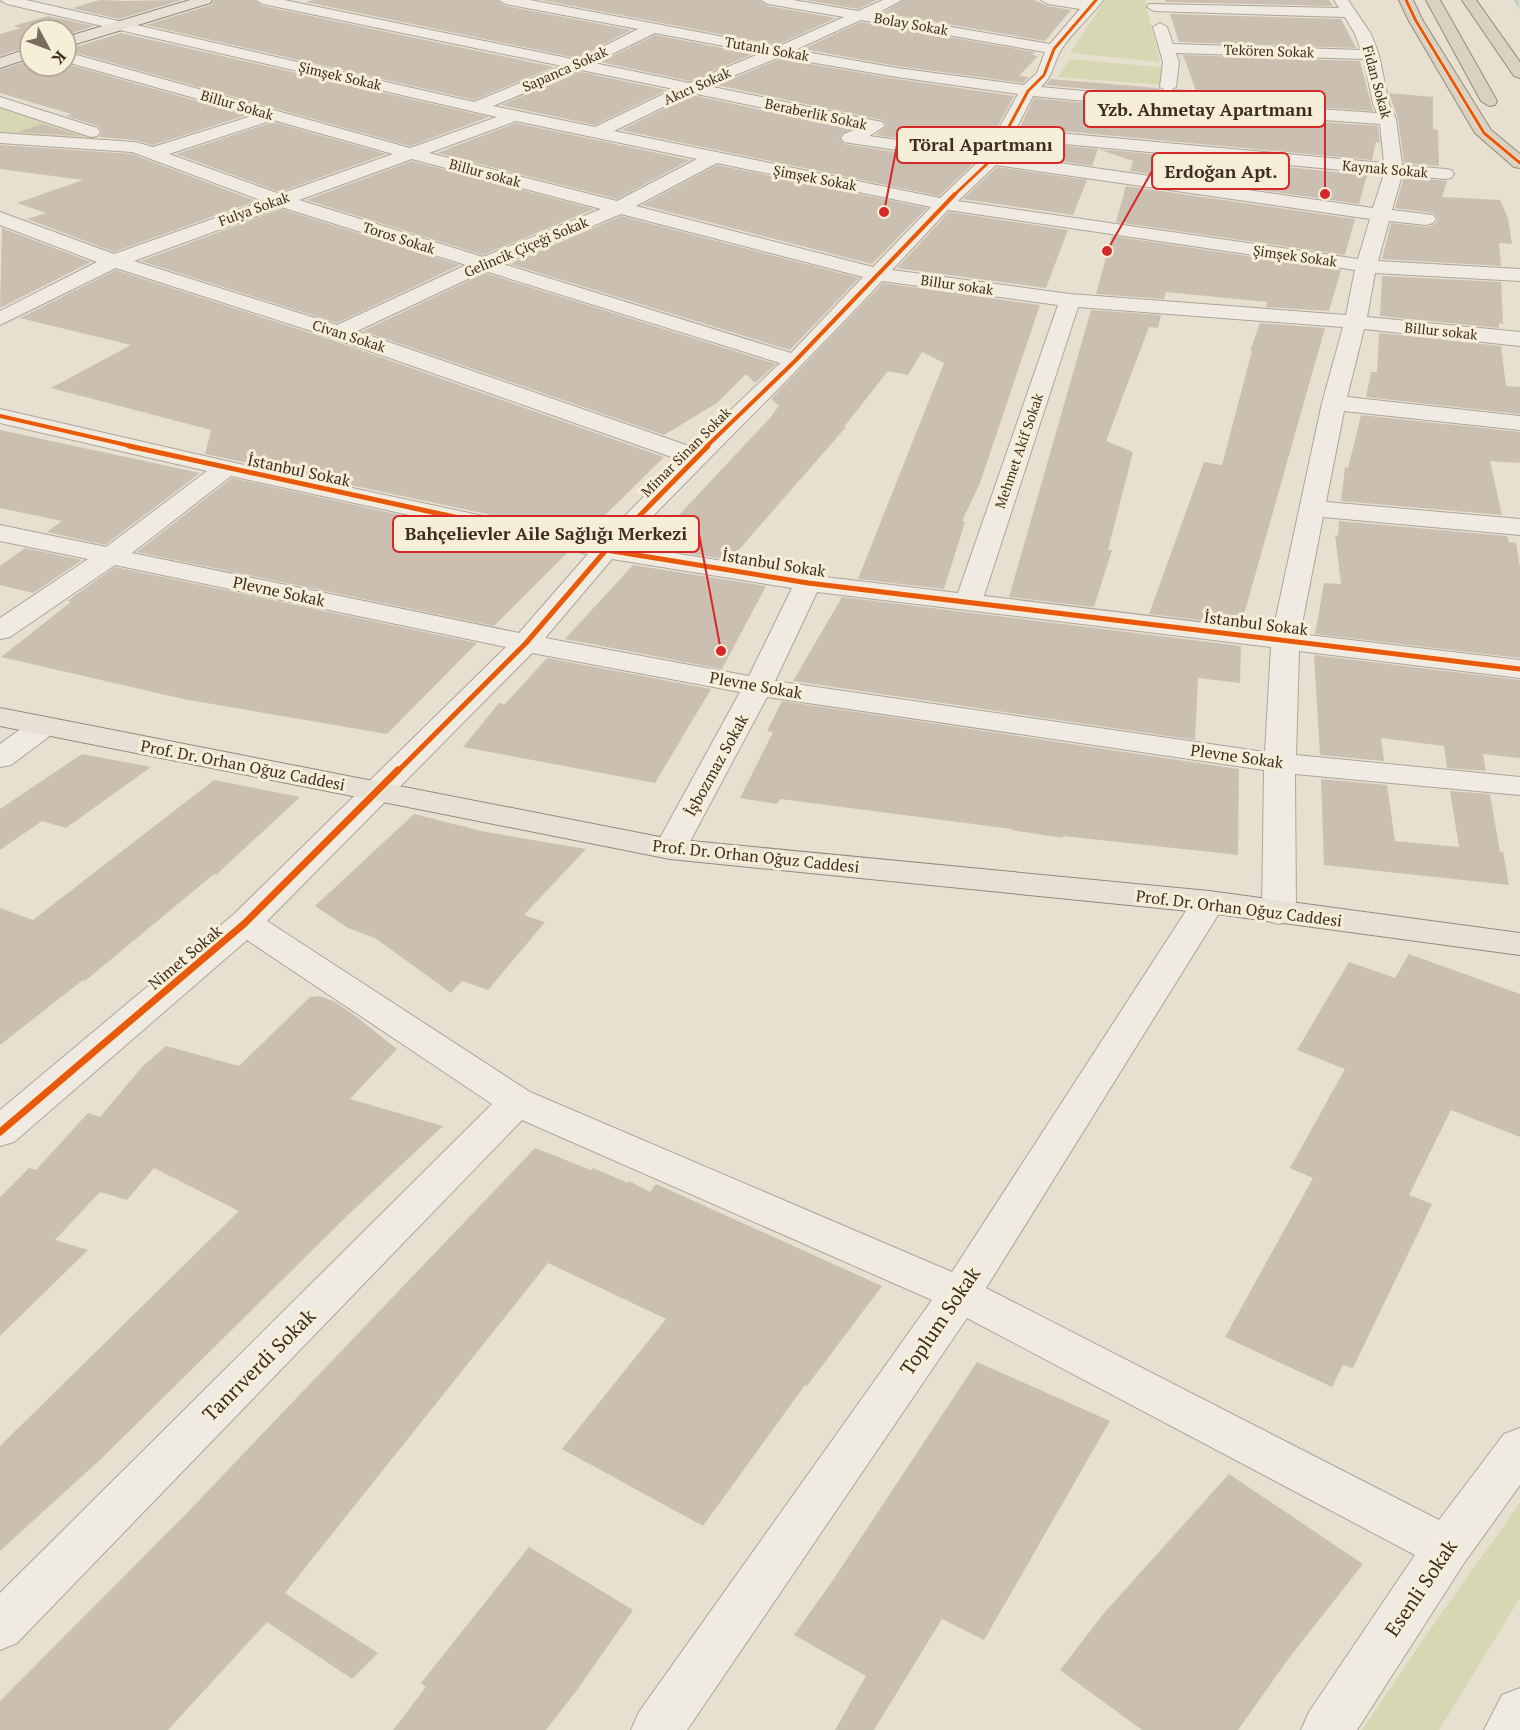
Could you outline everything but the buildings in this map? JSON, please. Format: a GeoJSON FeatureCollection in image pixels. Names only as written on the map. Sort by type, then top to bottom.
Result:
{"type":"FeatureCollection","features":[{"type":"Feature","properties":{"kind":"highway"},"geometry":{"type":"LineString","coordinates":[[1406,0],[1416,21],[1484,133],[1520,163]]}},
{"type":"Feature","properties":{"kind":"highway"},"geometry":{"type":"LineString","coordinates":[[1432,0],[1497,115]]}},
{"type":"Feature","properties":{"kind":"highway"},"geometry":{"type":"LineString","coordinates":[[1469,0],[1520,72]]}},
{"type":"Feature","properties":{"kind":"highway"},"geometry":{"type":"LineString","coordinates":[[1480,0],[1520,72]]}},
{"type":"Feature","properties":{"kind":"highway"},"geometry":{"type":"LineString","coordinates":[[1509,135],[1520,155]]}},
{"type":"Feature","properties":{"kind":"main road"},"geometry":{"type":"LineString","coordinates":[[78,38],[205,0]]}},
{"type":"Feature","properties":{"kind":"main road","name":"Prof. Dr. Orhan Oğuz Caddesi"},"geometry":{"type":"LineString","coordinates":[[0,717],[670,849],[1209,902],[1520,944]]}},
{"type":"Feature","properties":{"kind":"street","name":"Şimşek Sokak"},"geometry":{"type":"LineString","coordinates":[[7,0],[42,10],[515,116],[944,204],[1366,266],[1518,281]]}},
{"type":"Feature","properties":{"kind":"street","name":"Beraberlik Sokak"},"geometry":{"type":"LineString","coordinates":[[264,0],[876,126],[850,138],[1380,215],[1426,219]]}},
{"type":"Feature","properties":{"kind":"street","name":"Tutanlı Sokak"},"geometry":{"type":"LineString","coordinates":[[512,0],[780,51],[953,81],[1028,91],[1259,102],[1384,111]]}},
{"type":"Feature","properties":{"kind":"street","name":"Bolay Sokak"},"geometry":{"type":"LineString","coordinates":[[768,0],[1054,49]]}},
{"type":"Feature","properties":{"kind":"street","name":"Akıcı Sokak"},"geometry":{"type":"LineString","coordinates":[[599,132],[690,88],[895,0]]}},
{"type":"Feature","properties":{"kind":"street"},"geometry":{"type":"LineString","coordinates":[[1048,0],[1094,3]]}},
{"type":"Feature","properties":{"kind":"street"},"geometry":{"type":"LineString","coordinates":[[991,160],[1028,91],[1051,76],[1054,49],[1094,3]]}},
{"type":"Feature","properties":{"kind":"street"},"geometry":{"type":"LineString","coordinates":[[1168,87],[1171,62],[1152,4],[1345,7]]}},
{"type":"Feature","properties":{"kind":"street"},"geometry":{"type":"LineString","coordinates":[[1250,5],[1262,41]]}},
{"type":"Feature","properties":{"kind":"street","name":"Fidan Sokak"},"geometry":{"type":"LineString","coordinates":[[1345,7],[1363,34],[1371,55],[1394,170]]}},
{"type":"Feature","properties":{"kind":"street"},"geometry":{"type":"LineString","coordinates":[[10,19],[42,10]]}},
{"type":"Feature","properties":{"kind":"street","name":"Sapanca Sokak"},"geometry":{"type":"LineString","coordinates":[[475,107],[579,65],[653,28]]}},
{"type":"Feature","properties":{"kind":"street","name":"Tekören Sokak"},"geometry":{"type":"LineString","coordinates":[[1167,48],[1262,41],[1371,55]]}},
{"type":"Feature","properties":{"kind":"street"},"geometry":{"type":"LineString","coordinates":[[1,61],[18,57]]}},
{"type":"Feature","properties":{"kind":"street","name":"Billur Sokak"},"geometry":{"type":"LineString","coordinates":[[78,60],[408,153]]}},
{"type":"Feature","properties":{"kind":"street"},"geometry":{"type":"LineString","coordinates":[[0,102],[135,147]]}},
{"type":"Feature","properties":{"kind":"street"},"geometry":{"type":"LineString","coordinates":[[1259,102],[1257,134],[1260,158]]}},
{"type":"Feature","properties":{"kind":"street"},"geometry":{"type":"LineString","coordinates":[[153,153],[273,115]]}},
{"type":"Feature","properties":{"kind":"street","name":"Fulya Sokak"},"geometry":{"type":"LineString","coordinates":[[0,319],[41,296],[114,261],[515,116]]}},
{"type":"Feature","properties":{"kind":"street","name":"Kaynak Sokak"},"geometry":{"type":"LineString","coordinates":[[1004,133],[1445,174]]}},
{"type":"Feature","properties":{"kind":"street","name":"Toros Sokak"},"geometry":{"type":"LineString","coordinates":[[0,138],[135,147],[278,200],[795,361]]}},
{"type":"Feature","properties":{"kind":"street","name":"Billur sokak"},"geometry":{"type":"LineString","coordinates":[[408,153],[876,274],[1070,300],[1355,322],[1520,339]]}},
{"type":"Feature","properties":{"kind":"street","name":"Gelincik Çiçeği Sokak"},"geometry":{"type":"LineString","coordinates":[[338,332],[482,265],[619,208],[712,158]]}},
{"type":"Feature","properties":{"kind":"street","name":"Mimar Sinan Sokak"},"geometry":{"type":"LineString","coordinates":[[378,791],[526,642],[606,550],[696,457],[795,361],[944,204],[991,160]]}},
{"type":"Feature","properties":{"kind":"street"},"geometry":{"type":"LineString","coordinates":[[1279,913],[1280,763],[1285,639],[1334,403],[1355,322],[1366,266],[1394,170]]}},
{"type":"Feature","properties":{"kind":"street","name":"Civan Sokak"},"geometry":{"type":"LineString","coordinates":[[0,218],[114,261],[338,332],[696,457]]}},
{"type":"Feature","properties":{"kind":"street"},"geometry":{"type":"LineString","coordinates":[[10,292],[41,296]]}},
{"type":"Feature","properties":{"kind":"street","name":"Mehmet Akif Sokak"},"geometry":{"type":"LineString","coordinates":[[968,603],[1070,300]]}},
{"type":"Feature","properties":{"kind":"street"},"geometry":{"type":"LineString","coordinates":[[1334,403],[1520,423]]}},
{"type":"Feature","properties":{"kind":"street","name":"İstanbul Sokak"},"geometry":{"type":"LineString","coordinates":[[0,416],[226,468],[606,550],[808,583],[1520,669]]}},
{"type":"Feature","properties":{"kind":"street"},"geometry":{"type":"LineString","coordinates":[[0,631],[111,556],[226,468]]}},
{"type":"Feature","properties":{"kind":"street"},"geometry":{"type":"LineString","coordinates":[[1312,508],[1520,527]]}},
{"type":"Feature","properties":{"kind":"street","name":"Plevne Sokak"},"geometry":{"type":"LineString","coordinates":[[0,532],[526,642],[758,687],[1280,763],[1520,786]]}},
{"type":"Feature","properties":{"kind":"street","name":"İşbozmaz Sokak"},"geometry":{"type":"LineString","coordinates":[[670,849],[758,687],[808,583]]}},
{"type":"Feature","properties":{"kind":"street"},"geometry":{"type":"LineString","coordinates":[[0,758],[44,726]]}},
{"type":"Feature","properties":{"kind":"street","name":"Nimet Sokak"},"geometry":{"type":"LineString","coordinates":[[0,1132],[245,923],[378,791]]}},
{"type":"Feature","properties":{"kind":"street","name":"Toplum Sokak"},"geometry":{"type":"LineString","coordinates":[[657,1730],[960,1294],[1209,902]]}},
{"type":"Feature","properties":{"kind":"street"},"geometry":{"type":"LineString","coordinates":[[245,923],[517,1102],[960,1294],[1447,1548]]}},
{"type":"Feature","properties":{"kind":"street","name":"Tanrıverdi Sokak"},"geometry":{"type":"LineString","coordinates":[[0,1627],[517,1102]]}},
{"type":"Feature","properties":{"kind":"street","name":"Esenli Sokak"},"geometry":{"type":"LineString","coordinates":[[1327,1730],[1447,1548],[1520,1448]]}},
{"type":"Feature","properties":{"kind":"street"},"geometry":{"type":"LineString","coordinates":[[1510,1730],[1520,1713]]}},
{"type":"Feature","properties":{"kind":"green space"},"geometry":{"type":"Polygon","coordinates":[[[1105,0],[1145,0],[1160,62],[1070,53],[1105,0]]]}},
{"type":"Feature","properties":{"kind":"green space"},"geometry":{"type":"Polygon","coordinates":[[[1070,59],[1170,68],[1163,85],[1058,77],[1070,59]]]}},
{"type":"Feature","properties":{"kind":"green space"},"geometry":{"type":"Polygon","coordinates":[[[0,106],[105,141],[0,133],[0,106]]]}},
{"type":"Feature","properties":{"kind":"green space"},"geometry":{"type":"Polygon","coordinates":[[[1520,1503],[1520,1598],[1439,1730],[1362,1730],[1429,1631],[1520,1503]]]}},
{"type":"Feature","properties":{"kind":"waterway"},"geometry":{"type":"LineString","coordinates":[[1516,0],[1520,9]]}},
{"type":"Feature","properties":{"kind":"cycle path"},"geometry":{"type":"LineString","coordinates":[[0,1132],[245,923],[526,643],[606,550],[696,457],[795,361],[944,204],[991,160],[1028,91],[1044,75],[1054,49],[1096,0]]}},
{"type":"Feature","properties":{"kind":"cycle path"},"geometry":{"type":"LineString","coordinates":[[1406,0],[1416,21],[1484,133],[1520,163]]}},
{"type":"Feature","properties":{"kind":"cycle path"},"geometry":{"type":"LineString","coordinates":[[0,416],[226,468],[606,550],[808,583],[1520,669]]}},
{"type":"Feature","properties":{"kind":"place","name":"Yzb. Ahmetay Apartmanı"},"geometry":{"type":"Point","coordinates":[1325,194]}},
{"type":"Feature","properties":{"kind":"place","name":"Töral Apartmanı"},"geometry":{"type":"Point","coordinates":[884,212]}},
{"type":"Feature","properties":{"kind":"place","name":"Erdoğan Apt."},"geometry":{"type":"Point","coordinates":[1107,251]}},
{"type":"Feature","properties":{"kind":"place","name":"Bahçelievler Aile Sağlığı Merkezi"},"geometry":{"type":"Point","coordinates":[721,651]}}]}
